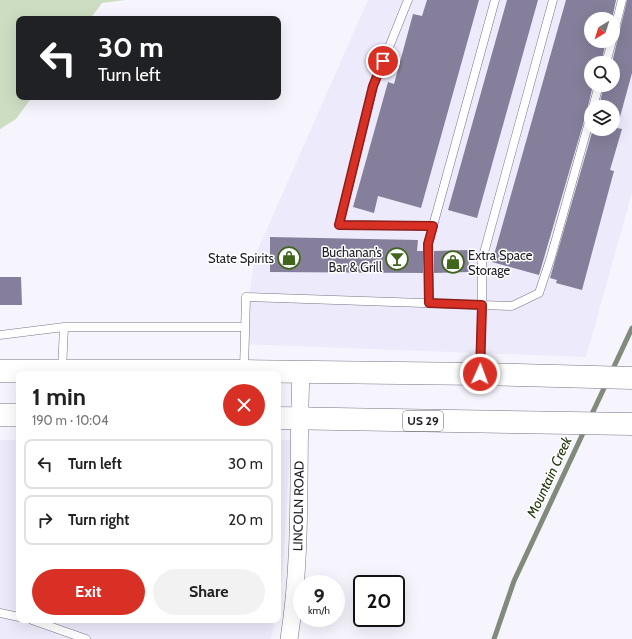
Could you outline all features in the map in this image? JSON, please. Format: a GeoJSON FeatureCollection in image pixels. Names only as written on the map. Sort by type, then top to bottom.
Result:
{"type":"FeatureCollection","features":[{"type":"Feature","properties":{"kind":"main road"},"geometry":{"type":"LineString","coordinates":[[0,371],[244,371]]}},
{"type":"Feature","properties":{"kind":"main road"},"geometry":{"type":"LineString","coordinates":[[281,372],[480,374],[632,378]]}},
{"type":"Feature","properties":{"kind":"main road"},"geometry":{"type":"LineString","coordinates":[[0,414],[16,415]]}},
{"type":"Feature","properties":{"kind":"main road","name":"US 29"},"geometry":{"type":"LineString","coordinates":[[288,418],[548,424],[632,424]]}},
{"type":"Feature","properties":{"kind":"street","name":"LINCOLN ROAD"},"geometry":{"type":"LineString","coordinates":[[289,639],[293,618],[298,545],[288,418],[301,372]]}},
{"type":"Feature","properties":{"kind":"lane"},"geometry":{"type":"LineString","coordinates":[[408,0],[373,86],[339,225],[433,226]]}},
{"type":"Feature","properties":{"kind":"lane"},"geometry":{"type":"LineString","coordinates":[[429,303],[428,244],[495,0]]}},
{"type":"Feature","properties":{"kind":"lane"},"geometry":{"type":"LineString","coordinates":[[480,374],[482,260],[553,0]]}},
{"type":"Feature","properties":{"kind":"lane"},"geometry":{"type":"LineString","coordinates":[[619,12],[622,0]]}},
{"type":"Feature","properties":{"kind":"lane"},"geometry":{"type":"LineString","coordinates":[[244,371],[246,297],[512,306],[539,293],[551,257],[585,136]]}},
{"type":"Feature","properties":{"kind":"lane"},"geometry":{"type":"LineString","coordinates":[[0,335],[64,327],[245,327]]}},
{"type":"Feature","properties":{"kind":"lane"},"geometry":{"type":"LineString","coordinates":[[62,371],[64,327]]}},
{"type":"Feature","properties":{"kind":"lane"},"geometry":{"type":"LineString","coordinates":[[0,612],[16,616]]}},
{"type":"Feature","properties":{"kind":"lane"},"geometry":{"type":"LineString","coordinates":[[41,623],[86,639]]}},
{"type":"Feature","properties":{"kind":"shaded area"},"geometry":{"type":"Polygon","coordinates":[[[368,0],[632,0],[632,193],[586,357],[242,344],[255,256],[368,0]]]}},
{"type":"Feature","properties":{"kind":"shaded area"},"geometry":{"type":"Polygon","coordinates":[[[0,440],[16,440],[16,623],[274,623],[271,639],[0,639],[0,440]]]}},
{"type":"Feature","properties":{"kind":"shaded area"},"geometry":{"type":"Polygon","coordinates":[[[281,440],[291,440],[281,584],[281,440]]]}},
{"type":"Feature","properties":{"kind":"green space"},"geometry":{"type":"Polygon","coordinates":[[[0,0],[125,0],[102,3],[92,16],[16,16],[16,100],[30,100],[16,119],[0,129],[0,0]]]}},
{"type":"Feature","properties":{"kind":"building"},"geometry":{"type":"Polygon","coordinates":[[[427,0],[479,0],[421,208],[378,196],[374,213],[353,207],[388,82],[394,84],[413,14],[422,16],[427,0]]]}},
{"type":"Feature","properties":{"kind":"building"},"geometry":{"type":"Polygon","coordinates":[[[507,0],[538,0],[477,218],[448,210],[507,0]]]}},
{"type":"Feature","properties":{"kind":"building"},"geometry":{"type":"Polygon","coordinates":[[[566,0],[616,0],[613,12],[584,12],[584,48],[604,48],[603,56],[584,56],[584,92],[591,92],[589,100],[584,100],[584,121],[539,275],[492,262],[566,0]]]}},
{"type":"Feature","properties":{"kind":"building"},"geometry":{"type":"Polygon","coordinates":[[[627,0],[632,0],[632,73],[620,117],[620,100],[601,100],[602,92],[620,92],[620,56],[614,56],[616,48],[620,48],[620,29],[627,0]]]}},
{"type":"Feature","properties":{"kind":"building"},"geometry":{"type":"Polygon","coordinates":[[[591,136],[620,136],[610,170],[614,171],[582,290],[556,283],[557,280],[550,278],[591,136]]]}},
{"type":"Feature","properties":{"kind":"building"},"geometry":{"type":"Polygon","coordinates":[[[270,237],[418,240],[417,251],[423,251],[423,273],[270,272],[270,237]]]}},
{"type":"Feature","properties":{"kind":"building","name":"Extra Space Storage"},"geometry":{"type":"Polygon","coordinates":[[[468,250],[469,272],[434,273],[434,251],[468,250]]]}},
{"type":"Feature","properties":{"kind":"building"},"geometry":{"type":"Polygon","coordinates":[[[0,277],[21,277],[22,305],[0,305],[0,277]]]}},
{"type":"Feature","properties":{"kind":"waterway","name":"Mountain Creek"},"geometry":{"type":"LineString","coordinates":[[611,373],[632,328]]}},
{"type":"Feature","properties":{"kind":"waterway","name":"Mountain Creek"},"geometry":{"type":"LineString","coordinates":[[590,418],[606,384]]}},
{"type":"Feature","properties":{"kind":"waterway","name":"Mountain Creek"},"geometry":{"type":"LineString","coordinates":[[494,639],[514,581],[585,429]]}},
{"type":"Feature","properties":{"kind":"place","name":"State Spirits"},"geometry":{"type":"Point","coordinates":[289,258]}},
{"type":"Feature","properties":{"kind":"place","name":"Buchanan’s Bar & Grill"},"geometry":{"type":"Point","coordinates":[397,259]}},
{"type":"Feature","properties":{"kind":"place","name":"Extra Space Storage"},"geometry":{"type":"Point","coordinates":[453,262]}},
{"type":"Feature","properties":{"kind":"route"},"geometry":{"type":"LineString","coordinates":[[383,61],[373,86],[339,225],[433,226],[428,244],[429,303],[482,305],[480,374]]}}]}
